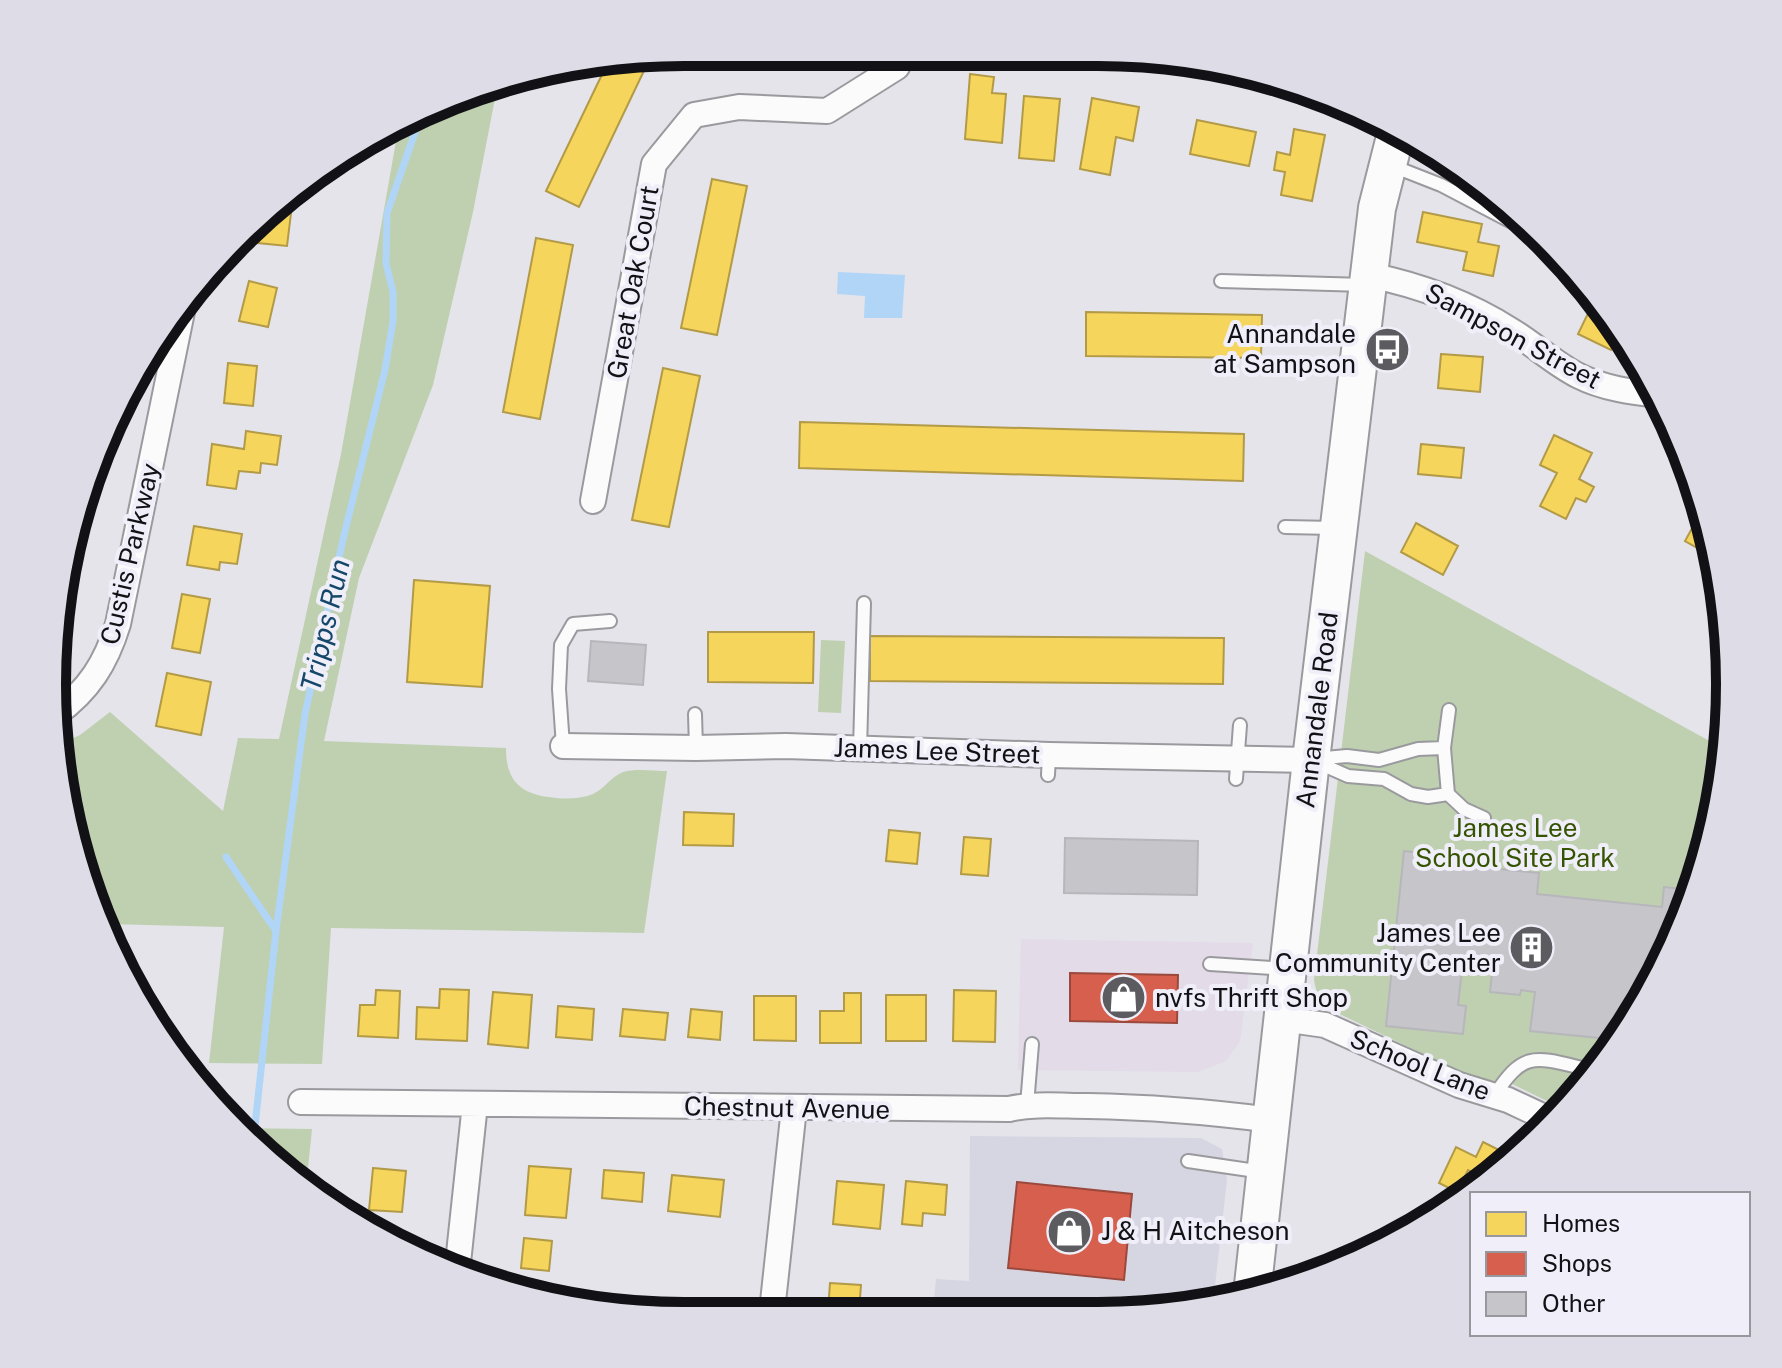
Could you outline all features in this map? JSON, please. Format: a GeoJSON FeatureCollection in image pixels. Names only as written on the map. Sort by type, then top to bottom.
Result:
{"type":"FeatureCollection","features":[{"type":"Feature","properties":{"kind":"main road","name":"Annandale Road"},"geometry":{"type":"LineString","coordinates":[[1253,1282],[1368,280],[1377,208],[1393,142]]}},
{"type":"Feature","properties":{"kind":"street","name":"Great Oak Court"},"geometry":{"type":"LineString","coordinates":[[593,501],[654,164],[694,115],[739,107],[827,111],[898,66]]}},
{"type":"Feature","properties":{"kind":"street","name":"Sampson Street"},"geometry":{"type":"LineString","coordinates":[[1368,280],[1411,284],[1447,297],[1511,330],[1578,376],[1601,385],[1642,392]]}},
{"type":"Feature","properties":{"kind":"street","name":"Custis Parkway"},"geometry":{"type":"LineString","coordinates":[[67,706],[94,679],[109,653],[118,624],[178,330]]}},
{"type":"Feature","properties":{"kind":"street","name":"James Lee Street"},"geometry":{"type":"LineString","coordinates":[[563,746],[786,746],[1048,765],[1237,769],[1311,760]]}},
{"type":"Feature","properties":{"kind":"street","name":"School Lane"},"geometry":{"type":"LineString","coordinates":[[1283,1019],[1325,1025],[1459,1085],[1540,1116]]}},
{"type":"Feature","properties":{"kind":"street","name":"Chestnut Avenue"},"geometry":{"type":"LineString","coordinates":[[301,1102],[1009,1109],[1027,1105],[1198,1110],[1272,1120]]}},
{"type":"Feature","properties":{"kind":"street"},"geometry":{"type":"LineString","coordinates":[[458,1259],[475,1104]]}},
{"type":"Feature","properties":{"kind":"street"},"geometry":{"type":"LineString","coordinates":[[773,1302],[794,1108]]}},
{"type":"Feature","properties":{"kind":"lane"},"geometry":{"type":"LineString","coordinates":[[1387,164],[1441,185],[1503,218]]}},
{"type":"Feature","properties":{"kind":"lane"},"geometry":{"type":"LineString","coordinates":[[1221,281],[1368,280]]}},
{"type":"Feature","properties":{"kind":"lane"},"geometry":{"type":"LineString","coordinates":[[1285,527],[1339,529]]}},
{"type":"Feature","properties":{"kind":"lane"},"geometry":{"type":"LineString","coordinates":[[860,749],[864,603]]}},
{"type":"Feature","properties":{"kind":"lane"},"geometry":{"type":"LineString","coordinates":[[563,746],[559,689],[561,645],[573,624],[610,621]]}},
{"type":"Feature","properties":{"kind":"lane"},"geometry":{"type":"LineString","coordinates":[[1449,710],[1444,748],[1448,794],[1464,809],[1484,818]]}},
{"type":"Feature","properties":{"kind":"lane"},"geometry":{"type":"LineString","coordinates":[[695,714],[696,748]]}},
{"type":"Feature","properties":{"kind":"lane"},"geometry":{"type":"LineString","coordinates":[[1237,769],[1240,725]]}},
{"type":"Feature","properties":{"kind":"lane"},"geometry":{"type":"LineString","coordinates":[[1311,760],[1347,756],[1379,760],[1390,759],[1401,752],[1444,748]]}},
{"type":"Feature","properties":{"kind":"lane"},"geometry":{"type":"LineString","coordinates":[[1311,760],[1348,776],[1384,779],[1411,794],[1428,797],[1448,794]]}},
{"type":"Feature","properties":{"kind":"lane"},"geometry":{"type":"LineString","coordinates":[[1210,964],[1289,969]]}},
{"type":"Feature","properties":{"kind":"lane"},"geometry":{"type":"LineString","coordinates":[[1027,1105],[1032,1044]]}},
{"type":"Feature","properties":{"kind":"lane"},"geometry":{"type":"LineString","coordinates":[[1494,1096],[1511,1070],[1523,1062],[1555,1061],[1582,1068]]}},
{"type":"Feature","properties":{"kind":"lane"},"geometry":{"type":"LineString","coordinates":[[1188,1161],[1267,1172]]}},
{"type":"Feature","properties":{"kind":"shaded area"},"geometry":{"type":"Polygon","coordinates":[[[1021,939],[1253,943],[1240,1041],[1226,1061],[1198,1072],[1018,1070],[1021,939]]]}},
{"type":"Feature","properties":{"kind":"shaded area"},"geometry":{"type":"Polygon","coordinates":[[[970,1136],[1201,1138],[1222,1149],[1227,1180],[1214,1291],[1138,1301],[934,1302],[936,1279],[969,1281],[970,1136]]]}},
{"type":"Feature","properties":{"kind":"green space"},"geometry":{"type":"Polygon","coordinates":[[[496,96],[473,212],[433,385],[359,578],[324,741],[506,748],[509,770],[518,785],[534,794],[556,798],[593,794],[623,772],[667,771],[644,933],[331,928],[322,1064],[209,1063],[224,927],[115,924],[87,844],[69,740],[110,712],[223,811],[238,738],[279,739],[341,454],[397,138],[448,113],[496,96]]]}},
{"type":"Feature","properties":{"kind":"green space","name":"James Lee School Site Park"},"geometry":{"type":"Polygon","coordinates":[[[1365,551],[1713,743],[1695,844],[1669,920],[1633,993],[1612,1027],[1551,1103],[1508,1082],[1491,1083],[1473,1078],[1327,1008],[1317,994],[1314,980],[1365,551]]]}},
{"type":"Feature","properties":{"kind":"green space"},"geometry":{"type":"Polygon","coordinates":[[[821,640],[845,641],[841,713],[818,712],[821,640]]]}},
{"type":"Feature","properties":{"kind":"green space"},"geometry":{"type":"Polygon","coordinates":[[[255,1128],[312,1129],[307,1174],[255,1128]]]}},
{"type":"Feature","properties":{"kind":"water"},"geometry":{"type":"Polygon","coordinates":[[[838,272],[905,275],[902,318],[864,318],[865,296],[837,294],[838,272]]]}},
{"type":"Feature","properties":{"kind":"building: Homes"},"geometry":{"type":"Polygon","coordinates":[[[646,67],[579,207],[546,191],[604,71],[646,67]]]}},
{"type":"Feature","properties":{"kind":"building: Homes"},"geometry":{"type":"Polygon","coordinates":[[[970,74],[994,77],[992,93],[1006,94],[1002,143],[965,139],[970,74]]]}},
{"type":"Feature","properties":{"kind":"building: Homes"},"geometry":{"type":"Polygon","coordinates":[[[1024,96],[1060,99],[1054,161],[1019,158],[1024,96]]]}},
{"type":"Feature","properties":{"kind":"building: Homes"},"geometry":{"type":"Polygon","coordinates":[[[1092,98],[1139,107],[1133,141],[1116,137],[1110,175],[1080,169],[1092,98]]]}},
{"type":"Feature","properties":{"kind":"building: Homes"},"geometry":{"type":"Polygon","coordinates":[[[1197,120],[1256,132],[1249,166],[1190,154],[1197,120]]]}},
{"type":"Feature","properties":{"kind":"building: Homes"},"geometry":{"type":"Polygon","coordinates":[[[1294,129],[1325,135],[1312,201],[1281,195],[1285,172],[1274,170],[1277,152],[1290,155],[1294,129]]]}},
{"type":"Feature","properties":{"kind":"building: Homes"},"geometry":{"type":"Polygon","coordinates":[[[712,179],[747,186],[717,335],[681,328],[712,179]]]}},
{"type":"Feature","properties":{"kind":"building: Homes"},"geometry":{"type":"Polygon","coordinates":[[[292,207],[287,246],[258,243],[259,236],[292,207]]]}},
{"type":"Feature","properties":{"kind":"building: Homes"},"geometry":{"type":"Polygon","coordinates":[[[1423,212],[1482,224],[1478,242],[1499,246],[1493,276],[1463,270],[1467,252],[1417,242],[1423,212]]]}},
{"type":"Feature","properties":{"kind":"building: Homes"},"geometry":{"type":"Polygon","coordinates":[[[536,238],[573,245],[540,419],[503,412],[536,238]]]}},
{"type":"Feature","properties":{"kind":"building: Homes"},"geometry":{"type":"Polygon","coordinates":[[[249,281],[277,288],[268,327],[239,321],[249,281]]]}},
{"type":"Feature","properties":{"kind":"building: Homes"},"geometry":{"type":"Polygon","coordinates":[[[1590,310],[1614,344],[1611,350],[1578,334],[1590,310]]]}},
{"type":"Feature","properties":{"kind":"building: Homes"},"geometry":{"type":"Polygon","coordinates":[[[1086,312],[1262,315],[1261,358],[1086,356],[1086,312]]]}},
{"type":"Feature","properties":{"kind":"building: Homes"},"geometry":{"type":"Polygon","coordinates":[[[1441,354],[1483,357],[1480,392],[1438,388],[1441,354]]]}},
{"type":"Feature","properties":{"kind":"building: Homes"},"geometry":{"type":"Polygon","coordinates":[[[228,363],[257,366],[253,406],[224,403],[228,363]]]}},
{"type":"Feature","properties":{"kind":"building: Homes"},"geometry":{"type":"Polygon","coordinates":[[[663,368],[700,376],[669,527],[632,520],[663,368]]]}},
{"type":"Feature","properties":{"kind":"building: Homes"},"geometry":{"type":"Polygon","coordinates":[[[800,422],[1244,434],[1243,481],[799,468],[800,422]]]}},
{"type":"Feature","properties":{"kind":"building: Homes"},"geometry":{"type":"Polygon","coordinates":[[[246,431],[281,436],[277,465],[261,463],[260,473],[239,471],[236,489],[207,485],[212,444],[244,449],[246,431]]]}},
{"type":"Feature","properties":{"kind":"building: Homes"},"geometry":{"type":"Polygon","coordinates":[[[1554,435],[1592,453],[1579,479],[1594,487],[1586,502],[1576,498],[1566,519],[1540,506],[1557,473],[1540,465],[1554,435]]]}},
{"type":"Feature","properties":{"kind":"building: Homes"},"geometry":{"type":"Polygon","coordinates":[[[1421,444],[1464,448],[1461,478],[1418,474],[1421,444]]]}},
{"type":"Feature","properties":{"kind":"building: Homes"},"geometry":{"type":"Polygon","coordinates":[[[1416,523],[1458,546],[1443,575],[1401,552],[1416,523]]]}},
{"type":"Feature","properties":{"kind":"building: Homes"},"geometry":{"type":"Polygon","coordinates":[[[1695,523],[1701,550],[1685,541],[1695,523]]]}},
{"type":"Feature","properties":{"kind":"building: Homes"},"geometry":{"type":"Polygon","coordinates":[[[194,526],[242,534],[237,564],[220,562],[219,570],[187,565],[194,526]]]}},
{"type":"Feature","properties":{"kind":"building: Homes"},"geometry":{"type":"Polygon","coordinates":[[[414,580],[490,586],[482,687],[407,682],[414,580]]]}},
{"type":"Feature","properties":{"kind":"building: Homes"},"geometry":{"type":"Polygon","coordinates":[[[182,594],[210,599],[200,653],[172,648],[182,594]]]}},
{"type":"Feature","properties":{"kind":"building: Homes"},"geometry":{"type":"Polygon","coordinates":[[[708,632],[814,632],[813,683],[708,682],[708,632]]]}},
{"type":"Feature","properties":{"kind":"building: Homes"},"geometry":{"type":"Polygon","coordinates":[[[870,636],[1224,638],[1223,684],[870,681],[870,636]]]}},
{"type":"Feature","properties":{"kind":"building: Homes"},"geometry":{"type":"Polygon","coordinates":[[[167,673],[211,682],[201,735],[156,726],[167,673]]]}},
{"type":"Feature","properties":{"kind":"building: Homes"},"geometry":{"type":"Polygon","coordinates":[[[684,812],[734,814],[733,846],[683,845],[684,812]]]}},
{"type":"Feature","properties":{"kind":"building: Homes"},"geometry":{"type":"Polygon","coordinates":[[[889,830],[920,833],[917,864],[886,861],[889,830]]]}},
{"type":"Feature","properties":{"kind":"building: Homes"},"geometry":{"type":"Polygon","coordinates":[[[964,837],[991,839],[988,876],[961,874],[964,837]]]}},
{"type":"Feature","properties":{"kind":"building: Homes"},"geometry":{"type":"Polygon","coordinates":[[[440,989],[469,990],[467,1041],[416,1039],[417,1007],[439,1008],[440,989]]]}},
{"type":"Feature","properties":{"kind":"building: Homes"},"geometry":{"type":"Polygon","coordinates":[[[376,990],[400,991],[398,1038],[358,1036],[360,1005],[375,1005],[376,990]]]}},
{"type":"Feature","properties":{"kind":"building: Homes"},"geometry":{"type":"Polygon","coordinates":[[[954,990],[996,991],[995,1042],[953,1041],[954,990]]]}},
{"type":"Feature","properties":{"kind":"building: Homes"},"geometry":{"type":"Polygon","coordinates":[[[493,992],[532,995],[528,1048],[488,1044],[493,992]]]}},
{"type":"Feature","properties":{"kind":"building: Homes"},"geometry":{"type":"Polygon","coordinates":[[[844,993],[861,993],[861,1043],[820,1043],[820,1011],[844,1011],[844,993]]]}},
{"type":"Feature","properties":{"kind":"building: Homes"},"geometry":{"type":"Polygon","coordinates":[[[886,995],[926,995],[926,1041],[886,1041],[886,995]]]}},
{"type":"Feature","properties":{"kind":"building: Homes"},"geometry":{"type":"Polygon","coordinates":[[[754,996],[796,996],[796,1041],[754,1040],[754,996]]]}},
{"type":"Feature","properties":{"kind":"building: Homes"},"geometry":{"type":"Polygon","coordinates":[[[558,1006],[594,1009],[592,1040],[556,1037],[558,1006]]]}},
{"type":"Feature","properties":{"kind":"building: Homes"},"geometry":{"type":"Polygon","coordinates":[[[623,1009],[668,1013],[665,1040],[620,1036],[623,1009]]]}},
{"type":"Feature","properties":{"kind":"building: Homes"},"geometry":{"type":"Polygon","coordinates":[[[691,1009],[722,1012],[720,1040],[688,1037],[691,1009]]]}},
{"type":"Feature","properties":{"kind":"building: Homes"},"geometry":{"type":"Polygon","coordinates":[[[1483,1142],[1502,1151],[1475,1173],[1468,1170],[1461,1183],[1452,1190],[1439,1183],[1456,1147],[1476,1157],[1483,1142]]]}},
{"type":"Feature","properties":{"kind":"building: Homes"},"geometry":{"type":"Polygon","coordinates":[[[529,1166],[571,1169],[566,1218],[525,1215],[529,1166]]]}},
{"type":"Feature","properties":{"kind":"building: Homes"},"geometry":{"type":"Polygon","coordinates":[[[373,1168],[406,1171],[402,1212],[369,1210],[373,1168]]]}},
{"type":"Feature","properties":{"kind":"building: Homes"},"geometry":{"type":"Polygon","coordinates":[[[604,1170],[644,1173],[642,1202],[602,1198],[604,1170]]]}},
{"type":"Feature","properties":{"kind":"building: Homes"},"geometry":{"type":"Polygon","coordinates":[[[672,1175],[724,1180],[720,1217],[668,1211],[672,1175]]]}},
{"type":"Feature","properties":{"kind":"building: Homes"},"geometry":{"type":"Polygon","coordinates":[[[837,1181],[884,1185],[880,1229],[833,1224],[837,1181]]]}},
{"type":"Feature","properties":{"kind":"building: Homes"},"geometry":{"type":"Polygon","coordinates":[[[906,1181],[947,1185],[945,1215],[923,1213],[922,1226],[902,1224],[906,1181]]]}},
{"type":"Feature","properties":{"kind":"building: Homes"},"geometry":{"type":"Polygon","coordinates":[[[524,1238],[552,1241],[549,1271],[521,1268],[524,1238]]]}},
{"type":"Feature","properties":{"kind":"building: Homes"},"geometry":{"type":"Polygon","coordinates":[[[830,1283],[861,1285],[860,1302],[829,1302],[830,1283]]]}},
{"type":"Feature","properties":{"kind":"building: Shops","name":"nvfs Thrift Shop"},"geometry":{"type":"Polygon","coordinates":[[[1070,973],[1178,975],[1177,1023],[1070,1021],[1070,973]]]}},
{"type":"Feature","properties":{"kind":"building: Shops","name":"J & H Aitcheson"},"geometry":{"type":"Polygon","coordinates":[[[1017,1182],[1132,1194],[1124,1280],[1008,1268],[1017,1182]]]}},
{"type":"Feature","properties":{"kind":"building: Other"},"geometry":{"type":"Polygon","coordinates":[[[591,641],[646,645],[643,685],[588,681],[591,641]]]}},
{"type":"Feature","properties":{"kind":"building: Other"},"geometry":{"type":"Polygon","coordinates":[[[1065,838],[1198,841],[1197,895],[1064,893],[1065,838]]]}},
{"type":"Feature","properties":{"kind":"building: Other","name":"James Lee Community Center"},"geometry":{"type":"Polygon","coordinates":[[[1404,851],[1473,859],[1472,866],[1539,873],[1537,894],[1662,907],[1664,887],[1681,889],[1652,957],[1604,1038],[1530,1031],[1535,992],[1521,990],[1520,995],[1490,992],[1492,973],[1462,970],[1458,1005],[1466,1006],[1463,1034],[1386,1026],[1404,851]]]}},
{"type":"Feature","properties":{"kind":"waterway","name":"Tripps Run"},"geometry":{"type":"LineString","coordinates":[[255,1128],[276,931],[305,714],[344,535],[385,370],[393,321],[393,292],[386,263],[387,213],[417,127]]}},
{"type":"Feature","properties":{"kind":"waterway"},"geometry":{"type":"LineString","coordinates":[[226,857],[276,931]]}},
{"type":"Feature","properties":{"kind":"place","name":"Annandale at Sampson"},"geometry":{"type":"Point","coordinates":[1387,349]}},
{"type":"Feature","properties":{"kind":"place","name":"James Lee Community Center"},"geometry":{"type":"Point","coordinates":[1532,948]}},
{"type":"Feature","properties":{"kind":"place","name":"nvfs Thrift Shop"},"geometry":{"type":"Point","coordinates":[1124,998]}},
{"type":"Feature","properties":{"kind":"place","name":"J & H Aitcheson"},"geometry":{"type":"Point","coordinates":[1070,1231]}}]}
